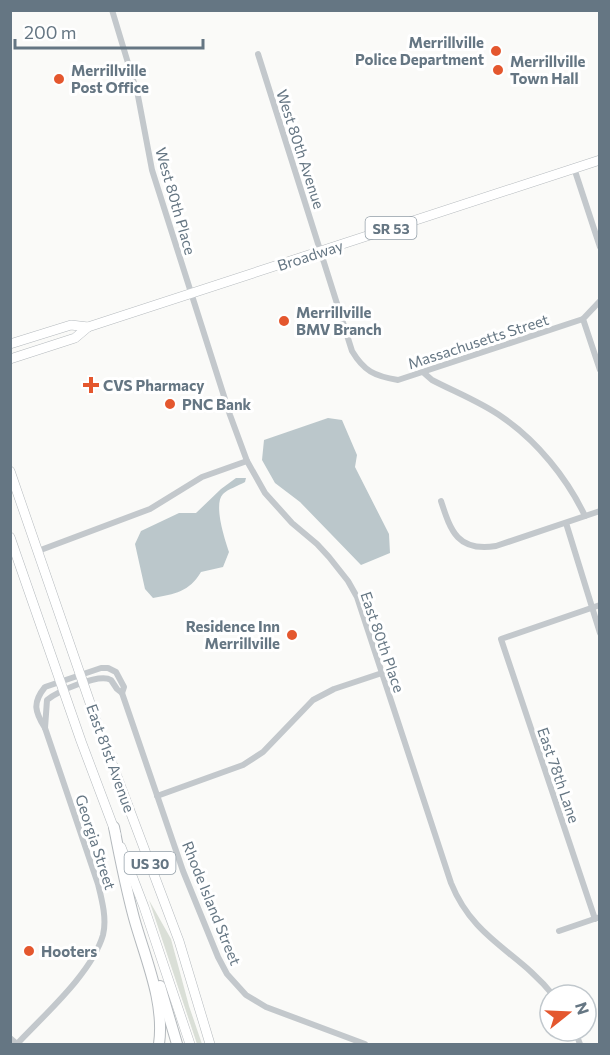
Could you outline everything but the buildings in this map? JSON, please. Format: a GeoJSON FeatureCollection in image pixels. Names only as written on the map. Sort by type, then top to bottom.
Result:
{"type":"FeatureCollection","features":[{"type":"Feature","properties":{"kind":"highway"},"geometry":{"type":"LineString","coordinates":[[114,828],[156,998],[160,1024],[159,1044]]}},
{"type":"Feature","properties":{"kind":"highway"},"geometry":{"type":"LineString","coordinates":[[141,939],[151,957],[177,1044]]}},
{"type":"Feature","properties":{"kind":"main road","name":"Broadway"},"geometry":{"type":"LineString","coordinates":[[10,359],[75,338],[88,327],[600,160]]}},
{"type":"Feature","properties":{"kind":"main road","name":"Broadway"},"geometry":{"type":"LineString","coordinates":[[10,344],[71,325],[88,327]]}},
{"type":"Feature","properties":{"kind":"main road","name":"East 81st Avenue"},"geometry":{"type":"LineString","coordinates":[[10,471],[114,769],[179,941],[210,1044]]}},
{"type":"Feature","properties":{"kind":"main road","name":"East 81st Avenue"},"geometry":{"type":"LineString","coordinates":[[10,537],[62,686],[144,907],[190,1044]]}},
{"type":"Feature","properties":{"kind":"street","name":"West 80th Place"},"geometry":{"type":"LineString","coordinates":[[112,10],[138,96],[153,170],[192,294]]}},
{"type":"Feature","properties":{"kind":"street","name":"West 80th Avenue"},"geometry":{"type":"LineString","coordinates":[[258,54],[321,251]]}},
{"type":"Feature","properties":{"kind":"street"},"geometry":{"type":"LineString","coordinates":[[574,168],[600,246]]}},
{"type":"Feature","properties":{"kind":"street","name":"Massachusetts Street"},"geometry":{"type":"LineString","coordinates":[[321,251],[352,351],[361,366],[380,377],[398,380],[424,373],[583,319]]}},
{"type":"Feature","properties":{"kind":"street","name":"East 80th Place"},"geometry":{"type":"LineString","coordinates":[[192,294],[247,461],[277,507],[292,524],[317,544],[348,581],[360,603],[454,891],[470,917],[482,931],[542,983]]}},
{"type":"Feature","properties":{"kind":"street"},"geometry":{"type":"LineString","coordinates":[[600,301],[583,319],[600,370]]}},
{"type":"Feature","properties":{"kind":"street"},"geometry":{"type":"LineString","coordinates":[[424,373],[432,380],[500,416],[520,430],[540,450],[575,495],[585,516]]}},
{"type":"Feature","properties":{"kind":"street"},"geometry":{"type":"LineString","coordinates":[[38,551],[150,509],[202,477],[247,461]]}},
{"type":"Feature","properties":{"kind":"street"},"geometry":{"type":"LineString","coordinates":[[441,501],[455,536],[472,547],[483,548],[496,546],[600,511]]}},
{"type":"Feature","properties":{"kind":"street"},"geometry":{"type":"LineString","coordinates":[[566,523],[596,607],[600,633]]}},
{"type":"Feature","properties":{"kind":"street","name":"East 78th Lane"},"geometry":{"type":"LineString","coordinates":[[596,607],[501,639],[597,918]]}},
{"type":"Feature","properties":{"kind":"street"},"geometry":{"type":"LineString","coordinates":[[157,796],[233,770],[248,762],[263,752],[318,696],[382,673]]}},
{"type":"Feature","properties":{"kind":"street","name":"Rhode Island Street"},"geometry":{"type":"LineString","coordinates":[[62,686],[82,679],[106,677],[122,693],[183,871],[218,957],[232,980],[246,995],[266,1008],[365,1044]]}},
{"type":"Feature","properties":{"kind":"street","name":"Georgia Street"},"geometry":{"type":"LineString","coordinates":[[17,1044],[84,972],[103,934],[104,909],[98,884],[45,728],[36,711],[37,698],[45,687],[62,686]]}},
{"type":"Feature","properties":{"kind":"street","name":"Georgia Street"},"geometry":{"type":"LineString","coordinates":[[45,728],[47,700],[62,686]]}},
{"type":"Feature","properties":{"kind":"street"},"geometry":{"type":"LineString","coordinates":[[559,931],[597,918]]}},
{"type":"Feature","properties":{"kind":"street"},"geometry":{"type":"LineString","coordinates":[[10,1038],[17,1044]]}},
{"type":"Feature","properties":{"kind":"shaded area"},"geometry":{"type":"Polygon","coordinates":[[[328,418],[342,420],[357,455],[355,467],[389,534],[390,553],[361,565],[300,502],[275,483],[262,460],[264,440],[328,418]]]}},
{"type":"Feature","properties":{"kind":"shaded area"},"geometry":{"type":"Polygon","coordinates":[[[236,478],[246,478],[245,482],[230,489],[220,499],[219,514],[229,552],[223,567],[201,572],[192,584],[181,591],[153,598],[145,589],[135,544],[141,531],[179,513],[196,513],[236,478]]]}},
{"type":"Feature","properties":{"kind":"shaded area"},"geometry":{"type":"Polygon","coordinates":[[[149,900],[171,939],[202,1044],[197,1044],[149,900]]]}},
{"type":"Feature","properties":{"kind":"place","name":"Merrillville Police Department"},"geometry":{"type":"Point","coordinates":[496,51]}},
{"type":"Feature","properties":{"kind":"place","name":"Merrillville Town Hall"},"geometry":{"type":"Point","coordinates":[498,70]}},
{"type":"Feature","properties":{"kind":"place","name":"Merrillville Post Office"},"geometry":{"type":"Point","coordinates":[59,79]}},
{"type":"Feature","properties":{"kind":"place","name":"Merrillville BMV Branch"},"geometry":{"type":"Point","coordinates":[284,321]}},
{"type":"Feature","properties":{"kind":"place","name":"CVS Pharmacy"},"geometry":{"type":"Point","coordinates":[91,385]}},
{"type":"Feature","properties":{"kind":"place","name":"PNC Bank"},"geometry":{"type":"Point","coordinates":[170,404]}},
{"type":"Feature","properties":{"kind":"place","name":"Residence Inn Merrillville"},"geometry":{"type":"Point","coordinates":[292,635]}},
{"type":"Feature","properties":{"kind":"place","name":"Hooters"},"geometry":{"type":"Point","coordinates":[29,951]}}]}
